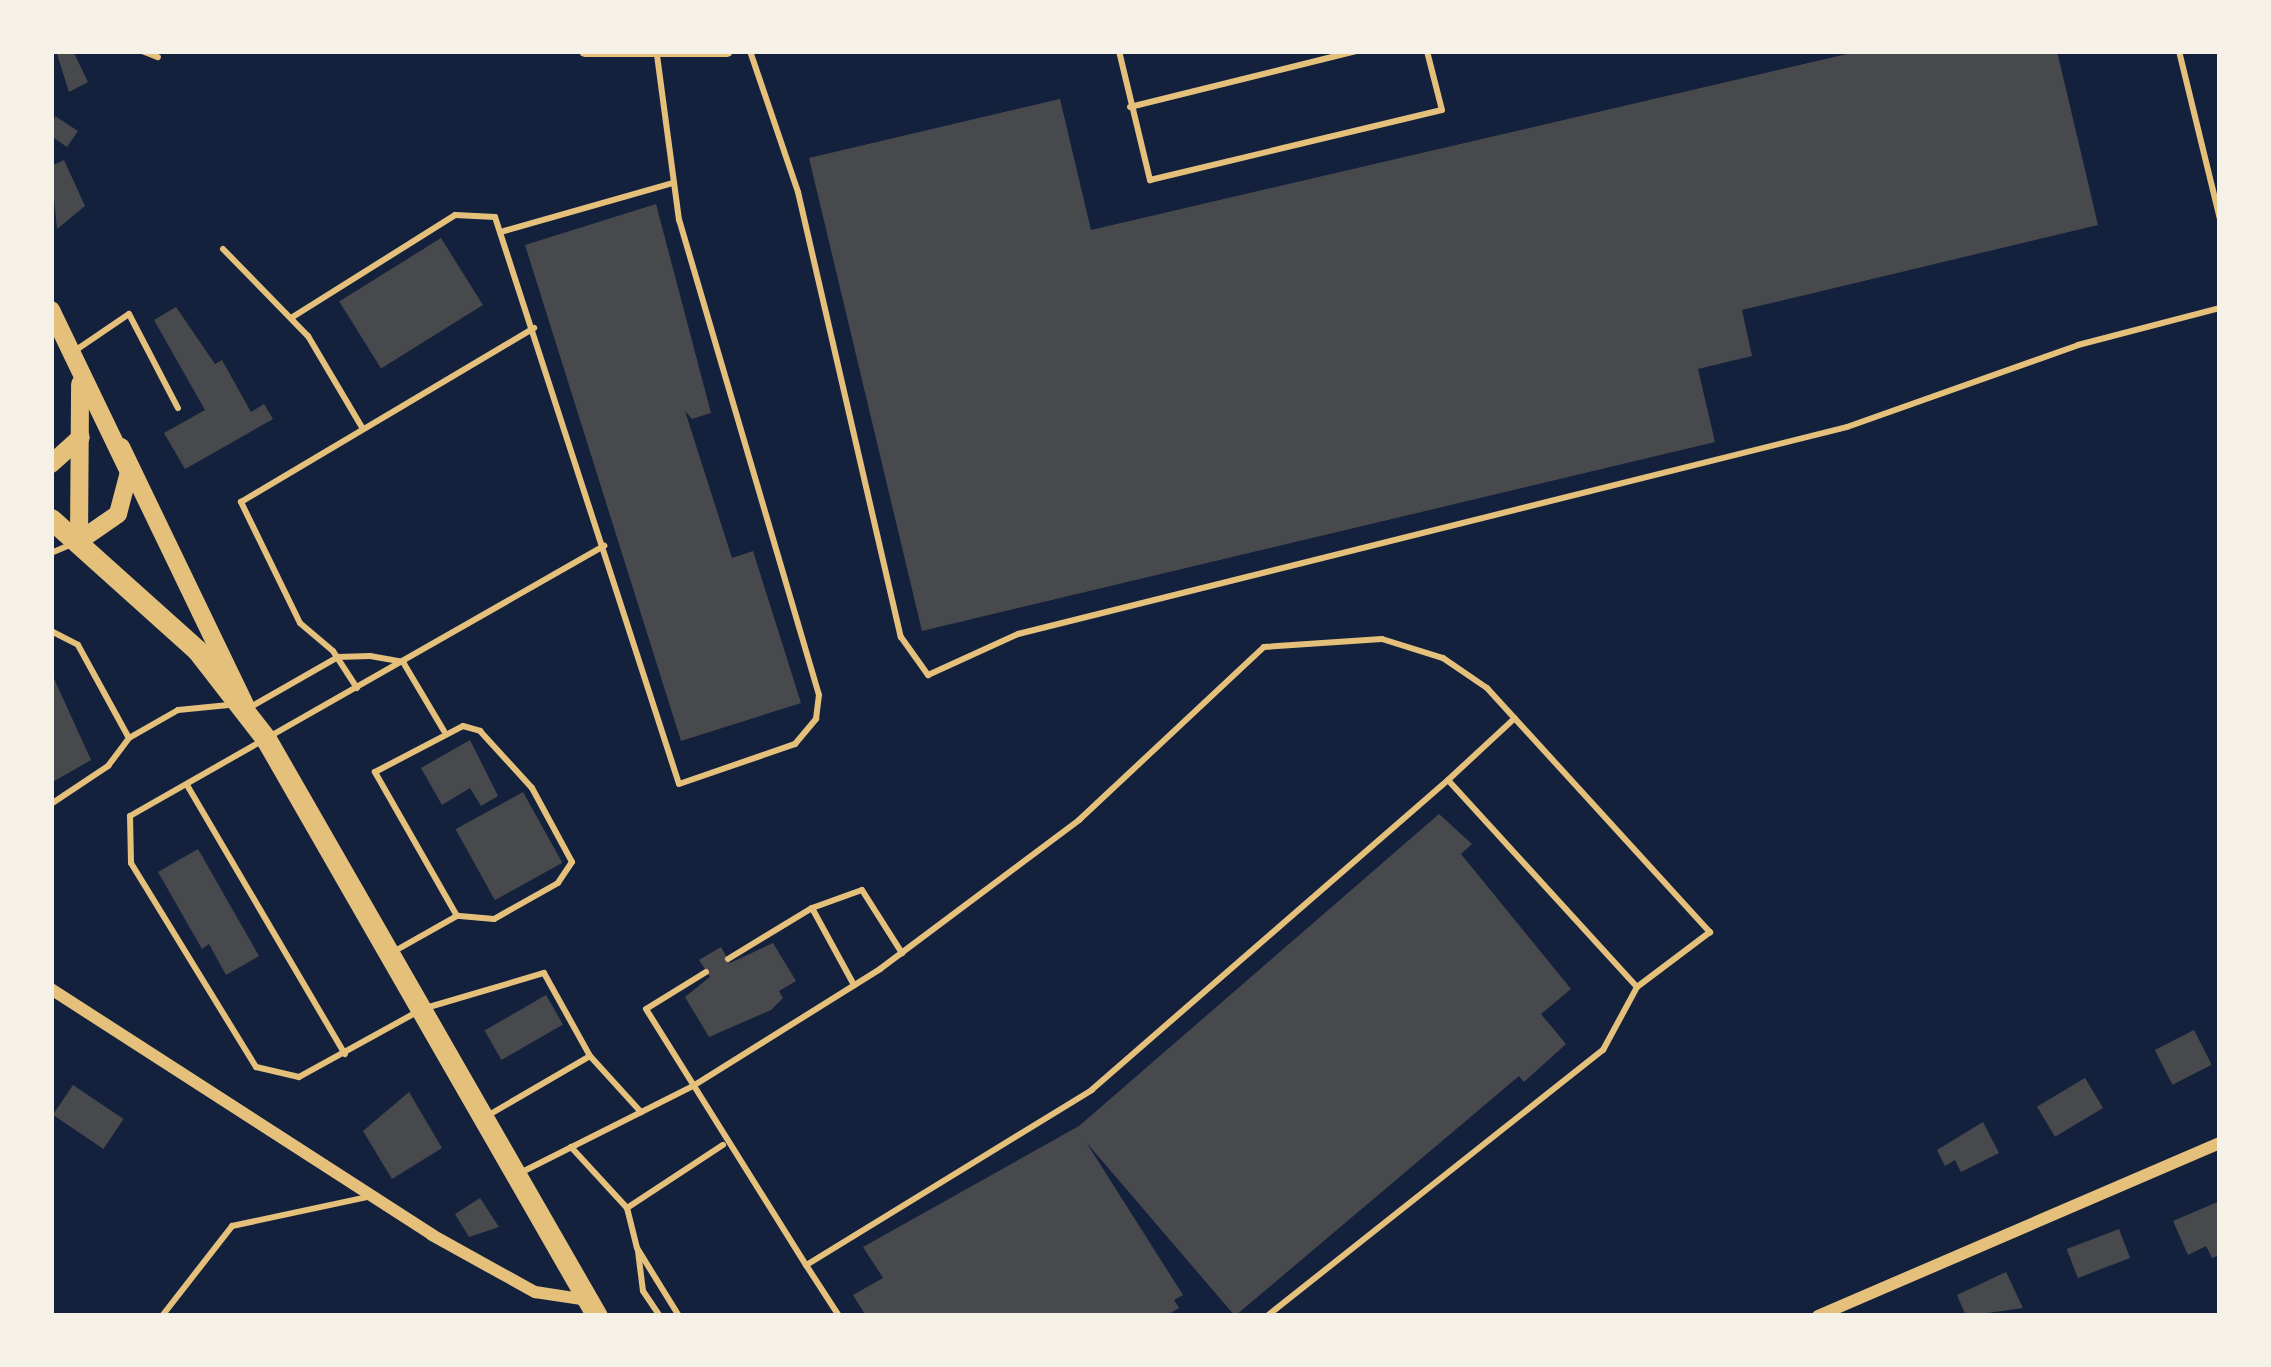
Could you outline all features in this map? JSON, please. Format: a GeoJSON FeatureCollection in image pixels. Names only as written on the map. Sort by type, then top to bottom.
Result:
{"type":"FeatureCollection","features":[{"type":"Feature","properties":{"kind":"main road"},"geometry":{"type":"LineString","coordinates":[[51,310],[84,427],[79,541]]}},
{"type":"Feature","properties":{"kind":"main road"},"geometry":{"type":"LineString","coordinates":[[62,347],[121,447],[246,710]]}},
{"type":"Feature","properties":{"kind":"main road"},"geometry":{"type":"LineString","coordinates":[[51,464],[74,449],[84,427]]}},
{"type":"Feature","properties":{"kind":"main road"},"geometry":{"type":"LineString","coordinates":[[79,541],[123,506],[129,481],[121,447]]}},
{"type":"Feature","properties":{"kind":"main road"},"geometry":{"type":"LineString","coordinates":[[51,519],[197,650],[266,739],[592,1308]]}},
{"type":"Feature","properties":{"kind":"street"},"geometry":{"type":"LineString","coordinates":[[585,51],[657,55],[727,51]]}},
{"type":"Feature","properties":{"kind":"street"},"geometry":{"type":"LineString","coordinates":[[51,989],[370,1196],[535,1292],[592,1308]]}},
{"type":"Feature","properties":{"kind":"street"},"geometry":{"type":"LineString","coordinates":[[1818,1316],[2220,1143]]}},
{"type":"Feature","properties":{"kind":"lane"},"geometry":{"type":"LineString","coordinates":[[142,51],[158,57]]}},
{"type":"Feature","properties":{"kind":"lane"},"geometry":{"type":"LineString","coordinates":[[750,51],[798,193],[901,637],[928,675],[1018,634],[1847,427],[2078,345],[2220,308]]}},
{"type":"Feature","properties":{"kind":"lane"},"geometry":{"type":"LineString","coordinates":[[1119,51],[1150,180],[1442,110],[1426,51]]}},
{"type":"Feature","properties":{"kind":"lane"},"geometry":{"type":"LineString","coordinates":[[1130,107],[1357,51]]}},
{"type":"Feature","properties":{"kind":"lane"},"geometry":{"type":"LineString","coordinates":[[2179,51],[2220,219]]}},
{"type":"Feature","properties":{"kind":"lane"},"geometry":{"type":"LineString","coordinates":[[291,318],[464,211],[489,213],[503,231],[679,784],[807,734],[819,694],[740,445],[673,183],[657,55]]}},
{"type":"Feature","properties":{"kind":"lane"},"geometry":{"type":"LineString","coordinates":[[503,231],[673,183]]}},
{"type":"Feature","properties":{"kind":"lane"},"geometry":{"type":"LineString","coordinates":[[223,249],[291,318],[363,429]]}},
{"type":"Feature","properties":{"kind":"lane"},"geometry":{"type":"LineString","coordinates":[[62,347],[129,314],[178,408]]}},
{"type":"Feature","properties":{"kind":"lane"},"geometry":{"type":"LineString","coordinates":[[357,688],[338,658],[300,623],[241,502],[534,328]]}},
{"type":"Feature","properties":{"kind":"lane"},"geometry":{"type":"LineString","coordinates":[[51,554],[79,541]]}},
{"type":"Feature","properties":{"kind":"lane"},"geometry":{"type":"LineString","coordinates":[[604,546],[130,816],[131,862],[173,940],[256,1066],[298,1077],[423,1009],[544,974],[590,1056],[641,1112]]}},
{"type":"Feature","properties":{"kind":"lane"},"geometry":{"type":"LineString","coordinates":[[51,631],[78,645],[129,738]]}},
{"type":"Feature","properties":{"kind":"lane"},"geometry":{"type":"LineString","coordinates":[[517,1174],[693,1086],[902,953],[1079,820],[1264,647],[1309,640],[1414,645],[1487,688],[1710,932],[1637,987],[1604,1050],[1267,1316]]}},
{"type":"Feature","properties":{"kind":"lane"},"geometry":{"type":"LineString","coordinates":[[51,804],[108,766],[129,738],[190,705],[246,710],[338,658],[403,662]]}},
{"type":"Feature","properties":{"kind":"lane"},"geometry":{"type":"LineString","coordinates":[[403,662],[444,731]]}},
{"type":"Feature","properties":{"kind":"lane"},"geometry":{"type":"LineString","coordinates":[[806,1265],[1092,1090],[1515,718]]}},
{"type":"Feature","properties":{"kind":"lane"},"geometry":{"type":"LineString","coordinates":[[391,953],[457,916],[494,919],[558,883],[572,862],[532,788],[488,738],[472,728],[444,731],[375,772],[457,916]]}},
{"type":"Feature","properties":{"kind":"lane"},"geometry":{"type":"LineString","coordinates":[[1448,780],[1637,987]]}},
{"type":"Feature","properties":{"kind":"lane"},"geometry":{"type":"LineString","coordinates":[[187,785],[345,1054]]}},
{"type":"Feature","properties":{"kind":"lane"},"geometry":{"type":"LineString","coordinates":[[728,959],[812,908],[862,890],[902,953]]}},
{"type":"Feature","properties":{"kind":"lane"},"geometry":{"type":"LineString","coordinates":[[812,908],[854,985]]}},
{"type":"Feature","properties":{"kind":"lane"},"geometry":{"type":"LineString","coordinates":[[706,972],[646,1009],[724,1144],[839,1316]]}},
{"type":"Feature","properties":{"kind":"lane"},"geometry":{"type":"LineString","coordinates":[[484,1118],[590,1056]]}},
{"type":"Feature","properties":{"kind":"lane"},"geometry":{"type":"LineString","coordinates":[[627,1208],[724,1144]]}},
{"type":"Feature","properties":{"kind":"lane"},"geometry":{"type":"LineString","coordinates":[[572,1147],[627,1208],[643,1291],[660,1316]]}},
{"type":"Feature","properties":{"kind":"lane"},"geometry":{"type":"LineString","coordinates":[[162,1316],[232,1226],[341,1208],[370,1196]]}},
{"type":"Feature","properties":{"kind":"lane"},"geometry":{"type":"LineString","coordinates":[[637,1248],[679,1316]]}},
{"type":"Feature","properties":{"kind":"building"},"geometry":{"type":"Polygon","coordinates":[[[56,51],[73,51],[88,82],[69,92],[56,51]]]}},
{"type":"Feature","properties":{"kind":"building"},"geometry":{"type":"Polygon","coordinates":[[[1860,51],[2057,51],[2098,225],[1742,310],[1752,356],[1698,369],[1715,442],[922,631],[809,158],[1060,99],[1091,230],[1860,51]]]}},
{"type":"Feature","properties":{"kind":"building"},"geometry":{"type":"Polygon","coordinates":[[[55,116],[78,131],[67,147],[51,136],[55,116]]]}},
{"type":"Feature","properties":{"kind":"building"},"geometry":{"type":"Polygon","coordinates":[[[64,160],[85,206],[57,229],[51,166],[64,160]]]}},
{"type":"Feature","properties":{"kind":"building"},"geometry":{"type":"Polygon","coordinates":[[[656,204],[711,413],[692,419],[685,411],[732,558],[753,551],[801,703],[681,741],[525,245],[656,204]]]}},
{"type":"Feature","properties":{"kind":"building"},"geometry":{"type":"Polygon","coordinates":[[[441,238],[483,305],[381,369],[339,302],[441,238]]]}},
{"type":"Feature","properties":{"kind":"building"},"geometry":{"type":"Polygon","coordinates":[[[176,307],[215,364],[222,360],[251,412],[264,404],[273,419],[185,469],[164,433],[205,410],[154,320],[176,307]]]}},
{"type":"Feature","properties":{"kind":"building"},"geometry":{"type":"Polygon","coordinates":[[[51,672],[91,760],[51,783],[51,672]]]}},
{"type":"Feature","properties":{"kind":"building"},"geometry":{"type":"Polygon","coordinates":[[[470,740],[498,796],[481,806],[470,788],[442,805],[421,768],[470,740]]]}},
{"type":"Feature","properties":{"kind":"building"},"geometry":{"type":"Polygon","coordinates":[[[523,792],[562,863],[495,900],[456,829],[523,792]]]}},
{"type":"Feature","properties":{"kind":"building"},"geometry":{"type":"Polygon","coordinates":[[[1439,814],[1472,844],[1461,854],[1571,989],[1541,1014],[1566,1044],[1524,1082],[1519,1076],[1235,1316],[1086,1142],[1183,1295],[1174,1300],[1179,1308],[1166,1316],[866,1316],[853,1295],[883,1278],[863,1247],[1079,1126],[1439,814]]]}},
{"type":"Feature","properties":{"kind":"building"},"geometry":{"type":"Polygon","coordinates":[[[198,849],[259,956],[226,975],[209,944],[202,949],[158,872],[198,849]]]}},
{"type":"Feature","properties":{"kind":"building"},"geometry":{"type":"Polygon","coordinates":[[[773,943],[796,981],[779,991],[783,998],[771,1010],[709,1037],[685,997],[710,977],[699,960],[721,947],[730,963],[773,943]]]}},
{"type":"Feature","properties":{"kind":"building"},"geometry":{"type":"Polygon","coordinates":[[[546,995],[563,1024],[502,1060],[485,1030],[546,995]]]}},
{"type":"Feature","properties":{"kind":"building"},"geometry":{"type":"Polygon","coordinates":[[[2194,1030],[2212,1065],[2173,1085],[2155,1050],[2194,1030]]]}},
{"type":"Feature","properties":{"kind":"building"},"geometry":{"type":"Polygon","coordinates":[[[2085,1078],[2103,1108],[2055,1137],[2037,1107],[2085,1078]]]}},
{"type":"Feature","properties":{"kind":"building"},"geometry":{"type":"Polygon","coordinates":[[[73,1085],[124,1119],[103,1149],[53,1115],[73,1085]]]}},
{"type":"Feature","properties":{"kind":"building"},"geometry":{"type":"Polygon","coordinates":[[[409,1092],[442,1148],[392,1179],[363,1131],[409,1092]]]}},
{"type":"Feature","properties":{"kind":"building"},"geometry":{"type":"Polygon","coordinates":[[[1983,1122],[1999,1153],[1961,1172],[1955,1160],[1945,1166],[1937,1150],[1983,1122]]]}},
{"type":"Feature","properties":{"kind":"building"},"geometry":{"type":"Polygon","coordinates":[[[480,1198],[499,1227],[469,1237],[455,1214],[480,1198]]]}},
{"type":"Feature","properties":{"kind":"building"},"geometry":{"type":"Polygon","coordinates":[[[2220,1201],[2220,1255],[2212,1258],[2206,1246],[2188,1255],[2173,1221],[2220,1201]]]}},
{"type":"Feature","properties":{"kind":"building"},"geometry":{"type":"Polygon","coordinates":[[[2119,1229],[2130,1258],[2078,1278],[2067,1249],[2119,1229]]]}},
{"type":"Feature","properties":{"kind":"building"},"geometry":{"type":"Polygon","coordinates":[[[2006,1272],[2023,1308],[1966,1316],[1957,1295],[2006,1272]]]}}]}
